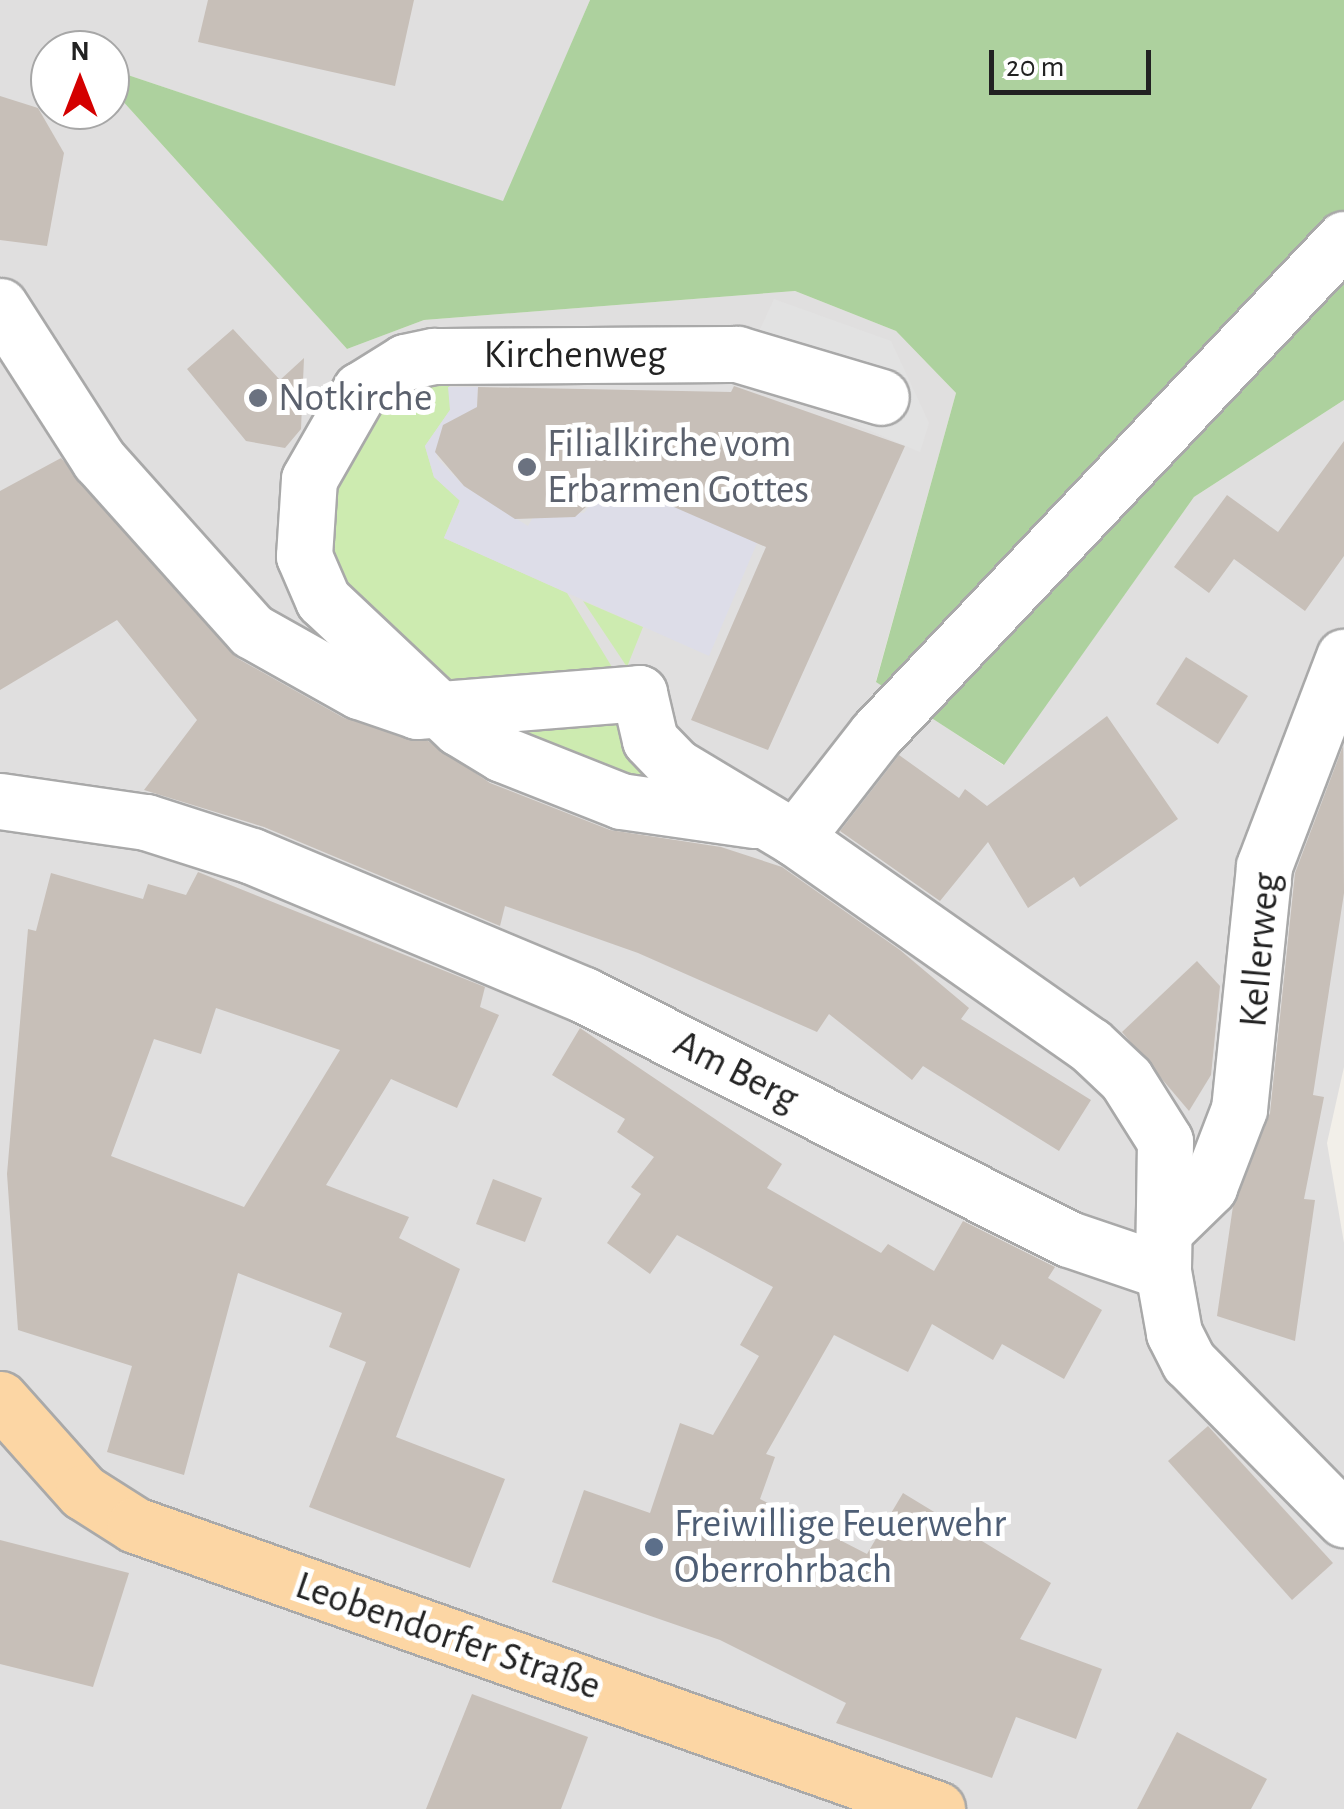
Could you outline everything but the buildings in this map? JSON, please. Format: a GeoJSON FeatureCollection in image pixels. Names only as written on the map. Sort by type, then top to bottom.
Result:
{"type":"FeatureCollection","features":[{"type":"Feature","properties":{"kind":"main road","name":"Leobendorfer Straße"},"geometry":{"type":"LineString","coordinates":[[1,1404],[83,1492],[135,1525],[936,1809]]}},
{"type":"Feature","properties":{"kind":"street"},"geometry":{"type":"LineString","coordinates":[[779,829],[876,734],[1344,239]]}},
{"type":"Feature","properties":{"kind":"street"},"geometry":{"type":"LineString","coordinates":[[0,306],[100,460],[230,611],[282,651],[396,707],[438,709],[639,693],[660,754],[779,829],[1053,1017],[1126,1079],[1164,1141],[1164,1251],[1174,1333],[1189,1362],[1344,1519]]}},
{"type":"Feature","properties":{"kind":"street","name":"Kirchenweg"},"geometry":{"type":"LineString","coordinates":[[779,829],[695,818],[593,792],[478,742],[339,621],[304,556],[303,506],[318,456],[346,407],[382,373],[434,356],[737,354],[880,397]]}},
{"type":"Feature","properties":{"kind":"street","name":"Kellerweg"},"geometry":{"type":"LineString","coordinates":[[1164,1251],[1209,1187],[1240,1109],[1264,866],[1344,657]]}},
{"type":"Feature","properties":{"kind":"street","name":"Am Berg"},"geometry":{"type":"LineString","coordinates":[[0,802],[146,822],[252,856],[584,995],[1069,1240],[1164,1251]]}},
{"type":"Feature","properties":{"kind":"shaded area"},"geometry":{"type":"Polygon","coordinates":[[[0,0],[590,0],[504,202],[130,76],[130,30],[30,30],[30,130],[130,130],[130,109],[347,349],[424,320],[795,291],[896,331],[956,393],[876,681],[1003,765],[1194,497],[1344,400],[1344,1067],[1327,1143],[1344,1243],[1344,1809],[0,1809],[0,0]]]}},
{"type":"Feature","properties":{"kind":"shaded area"},"geometry":{"type":"Polygon","coordinates":[[[774,299],[891,341],[929,423],[920,452],[739,375],[774,299]]]}},
{"type":"Feature","properties":{"kind":"shaded area"},"geometry":{"type":"Polygon","coordinates":[[[448,387],[478,387],[477,409],[443,425],[437,458],[464,486],[528,526],[535,514],[584,513],[611,477],[757,543],[709,656],[444,538],[460,501],[434,477],[425,446],[450,410],[448,387]]]}},
{"type":"Feature","properties":{"kind":"green space"},"geometry":{"type":"Polygon","coordinates":[[[590,0],[1344,0],[1344,400],[1194,497],[1004,765],[876,682],[956,393],[896,331],[795,291],[424,320],[347,349],[130,109],[130,76],[503,201],[590,0]]]}},
{"type":"Feature","properties":{"kind":"green space"},"geometry":{"type":"Polygon","coordinates":[[[449,375],[450,410],[425,446],[434,477],[460,500],[444,538],[567,593],[615,672],[440,682],[346,608],[316,524],[387,388],[449,375]]]}},
{"type":"Feature","properties":{"kind":"green space"},"geometry":{"type":"Polygon","coordinates":[[[583,601],[643,627],[627,667],[583,601]]]}},
{"type":"Feature","properties":{"kind":"green space"},"geometry":{"type":"Polygon","coordinates":[[[610,701],[702,806],[471,715],[610,701]]]}},
{"type":"Feature","properties":{"kind":"place","name":"Notkirche"},"geometry":{"type":"Point","coordinates":[258,398]}},
{"type":"Feature","properties":{"kind":"place","name":"Filialkirche vom Erbarmen Gottes"},"geometry":{"type":"Point","coordinates":[527,467]}},
{"type":"Feature","properties":{"kind":"place","name":"Freiwillige Feuerwehr Oberrohrbach"},"geometry":{"type":"Point","coordinates":[654,1547]}}]}
